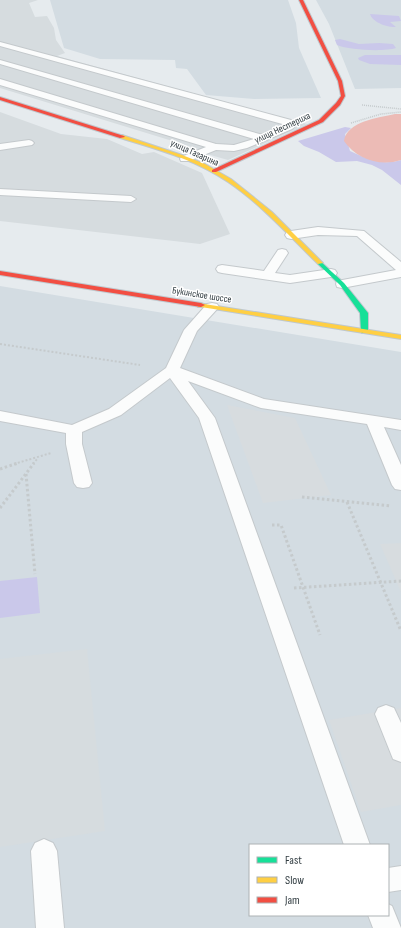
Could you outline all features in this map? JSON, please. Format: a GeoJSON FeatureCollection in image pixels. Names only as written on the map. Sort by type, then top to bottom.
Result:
{"type":"FeatureCollection","features":[{"type":"Feature","properties":{"kind":"street"},"geometry":{"type":"LineString","coordinates":[[301,0],[340,81],[343,96],[338,104]]}},
{"type":"Feature","properties":{"kind":"street","name":"улица Гагарина"},"geometry":{"type":"LineString","coordinates":[[0,98],[161,149],[214,171],[247,193],[342,284],[364,313],[365,330]]}},
{"type":"Feature","properties":{"kind":"street","name":"улица Нестериха"},"geometry":{"type":"LineString","coordinates":[[214,171],[321,121],[338,104]]}},
{"type":"Feature","properties":{"kind":"street","name":"Букинское шоссе"},"geometry":{"type":"LineString","coordinates":[[0,273],[365,330],[401,337]]}},
{"type":"Feature","properties":{"kind":"lane"},"geometry":{"type":"LineString","coordinates":[[0,44],[288,122],[291,125],[263,138],[230,149],[215,147],[0,82]]}},
{"type":"Feature","properties":{"kind":"lane"},"geometry":{"type":"LineString","coordinates":[[0,62],[263,138]]}},
{"type":"Feature","properties":{"kind":"lane"},"geometry":{"type":"LineString","coordinates":[[0,147],[29,143]]}},
{"type":"Feature","properties":{"kind":"lane"},"geometry":{"type":"LineString","coordinates":[[185,159],[215,147]]}},
{"type":"Feature","properties":{"kind":"lane"},"geometry":{"type":"LineString","coordinates":[[0,192],[131,200]]}},
{"type":"Feature","properties":{"kind":"lane"},"geometry":{"type":"LineString","coordinates":[[291,235],[318,231],[360,233],[401,268]]}},
{"type":"Feature","properties":{"kind":"lane"},"geometry":{"type":"LineString","coordinates":[[267,276],[282,253]]}},
{"type":"Feature","properties":{"kind":"lane"},"geometry":{"type":"LineString","coordinates":[[222,269],[290,279],[331,273]]}},
{"type":"Feature","properties":{"kind":"lane"},"geometry":{"type":"LineString","coordinates":[[342,284],[401,273]]}},
{"type":"Feature","properties":{"kind":"lane"},"geometry":{"type":"LineString","coordinates":[[0,416],[74,437],[115,412],[172,370],[191,330],[212,307]]}},
{"type":"Feature","properties":{"kind":"lane"},"geometry":{"type":"LineString","coordinates":[[172,370],[261,403],[401,425]]}},
{"type":"Feature","properties":{"kind":"lane"},"geometry":{"type":"LineString","coordinates":[[172,370],[207,418],[357,844]]}},
{"type":"Feature","properties":{"kind":"lane"},"geometry":{"type":"LineString","coordinates":[[373,420],[401,485]]}},
{"type":"Feature","properties":{"kind":"lane"},"geometry":{"type":"LineString","coordinates":[[74,437],[82,483]]}},
{"type":"Feature","properties":{"kind":"lane"},"geometry":{"type":"LineString","coordinates":[[386,714],[401,752]]}},
{"type":"Feature","properties":{"kind":"lane"},"geometry":{"type":"LineString","coordinates":[[44,851],[50,928]]}},
{"type":"Feature","properties":{"kind":"lane"},"geometry":{"type":"LineString","coordinates":[[389,880],[401,878]]}},
{"type":"Feature","properties":{"kind":"lane"},"geometry":{"type":"LineString","coordinates":[[382,916],[387,928]]}},
{"type":"Feature","properties":{"kind":"path"},"geometry":{"type":"LineString","coordinates":[[338,104],[401,109]]}},
{"type":"Feature","properties":{"kind":"path"},"geometry":{"type":"LineString","coordinates":[[0,344],[172,370]]}},
{"type":"Feature","properties":{"kind":"path"},"geometry":{"type":"LineString","coordinates":[[0,469],[38,457],[74,437]]}},
{"type":"Feature","properties":{"kind":"path"},"geometry":{"type":"LineString","coordinates":[[0,508],[38,457]]}},
{"type":"Feature","properties":{"kind":"path"},"geometry":{"type":"LineString","coordinates":[[26,474],[35,574]]}},
{"type":"Feature","properties":{"kind":"path"},"geometry":{"type":"LineString","coordinates":[[302,497],[393,506]]}},
{"type":"Feature","properties":{"kind":"path"},"geometry":{"type":"LineString","coordinates":[[347,502],[401,631]]}},
{"type":"Feature","properties":{"kind":"path"},"geometry":{"type":"LineString","coordinates":[[245,528],[281,525],[320,635]]}},
{"type":"Feature","properties":{"kind":"path"},"geometry":{"type":"LineString","coordinates":[[267,588],[304,588],[401,581]]}},
{"type":"Feature","properties":{"kind":"shaded area"},"geometry":{"type":"Polygon","coordinates":[[[0,0],[38,0],[29,3],[35,17],[47,16],[54,28],[56,40],[65,53],[57,56],[307,124],[228,160],[207,154],[210,152],[0,88],[0,0]]]}},
{"type":"Feature","properties":{"kind":"shaded area"},"geometry":{"type":"Polygon","coordinates":[[[50,0],[288,0],[296,23],[299,48],[321,98],[254,99],[206,95],[187,69],[176,68],[175,60],[100,59],[64,48],[50,0]]]}},
{"type":"Feature","properties":{"kind":"shaded area"},"geometry":{"type":"Polygon","coordinates":[[[316,0],[401,0],[401,88],[355,89],[329,24],[316,0]]]}},
{"type":"Feature","properties":{"kind":"shaded area"},"geometry":{"type":"Polygon","coordinates":[[[370,14],[399,16],[401,21],[390,22],[396,27],[389,27],[374,20],[370,14]]]}},
{"type":"Feature","properties":{"kind":"shaded area"},"geometry":{"type":"Polygon","coordinates":[[[340,39],[359,44],[393,44],[396,48],[375,50],[342,47],[337,45],[335,40],[340,39]]]}},
{"type":"Feature","properties":{"kind":"shaded area"},"geometry":{"type":"Polygon","coordinates":[[[365,55],[401,55],[401,65],[370,64],[359,60],[358,58],[365,55]]]}},
{"type":"Feature","properties":{"kind":"shaded area"},"geometry":{"type":"Polygon","coordinates":[[[0,112],[61,134],[107,139],[142,154],[154,152],[202,173],[230,234],[200,244],[0,221],[0,112]]]}},
{"type":"Feature","properties":{"kind":"shaded area"},"geometry":{"type":"Polygon","coordinates":[[[401,114],[401,160],[385,163],[369,160],[355,153],[344,141],[346,134],[357,125],[372,119],[401,114]]]}},
{"type":"Feature","properties":{"kind":"shaded area"},"geometry":{"type":"Polygon","coordinates":[[[345,127],[351,128],[345,134],[350,151],[375,161],[394,162],[401,160],[401,185],[382,170],[372,165],[357,161],[336,162],[319,152],[304,146],[298,141],[345,127]]]}},
{"type":"Feature","properties":{"kind":"shaded area"},"geometry":{"type":"Polygon","coordinates":[[[0,286],[401,352],[401,928],[0,928],[0,286]]]}},
{"type":"Feature","properties":{"kind":"shaded area"},"geometry":{"type":"Polygon","coordinates":[[[227,405],[295,418],[331,495],[263,503],[227,405]]]}},
{"type":"Feature","properties":{"kind":"shaded area"},"geometry":{"type":"Polygon","coordinates":[[[401,543],[401,592],[380,544],[401,543]]]}},
{"type":"Feature","properties":{"kind":"shaded area"},"geometry":{"type":"Polygon","coordinates":[[[37,577],[40,613],[0,618],[0,581],[37,577]]]}},
{"type":"Feature","properties":{"kind":"shaded area"},"geometry":{"type":"Polygon","coordinates":[[[87,649],[105,831],[0,847],[0,659],[87,649]]]}},
{"type":"Feature","properties":{"kind":"shaded area"},"geometry":{"type":"Polygon","coordinates":[[[401,708],[401,805],[361,812],[329,720],[401,708]]]}},
{"type":"Feature","properties":{"kind":"traffic: fast"},"geometry":{"type":"LineString","coordinates":[[320,263],[342,284],[364,313],[365,331]]}},
{"type":"Feature","properties":{"kind":"traffic: slow"},"geometry":{"type":"LineString","coordinates":[[122,137],[180,156],[214,171],[229,180],[257,201],[320,263]]}},
{"type":"Feature","properties":{"kind":"traffic: slow"},"geometry":{"type":"LineString","coordinates":[[201,305],[401,337]]}},
{"type":"Feature","properties":{"kind":"traffic: jam"},"geometry":{"type":"LineString","coordinates":[[214,171],[321,121],[338,104],[343,96],[340,81],[301,0]]}},
{"type":"Feature","properties":{"kind":"traffic: jam"},"geometry":{"type":"LineString","coordinates":[[0,98],[122,137]]}},
{"type":"Feature","properties":{"kind":"traffic: jam"},"geometry":{"type":"LineString","coordinates":[[0,273],[201,305]]}}]}
